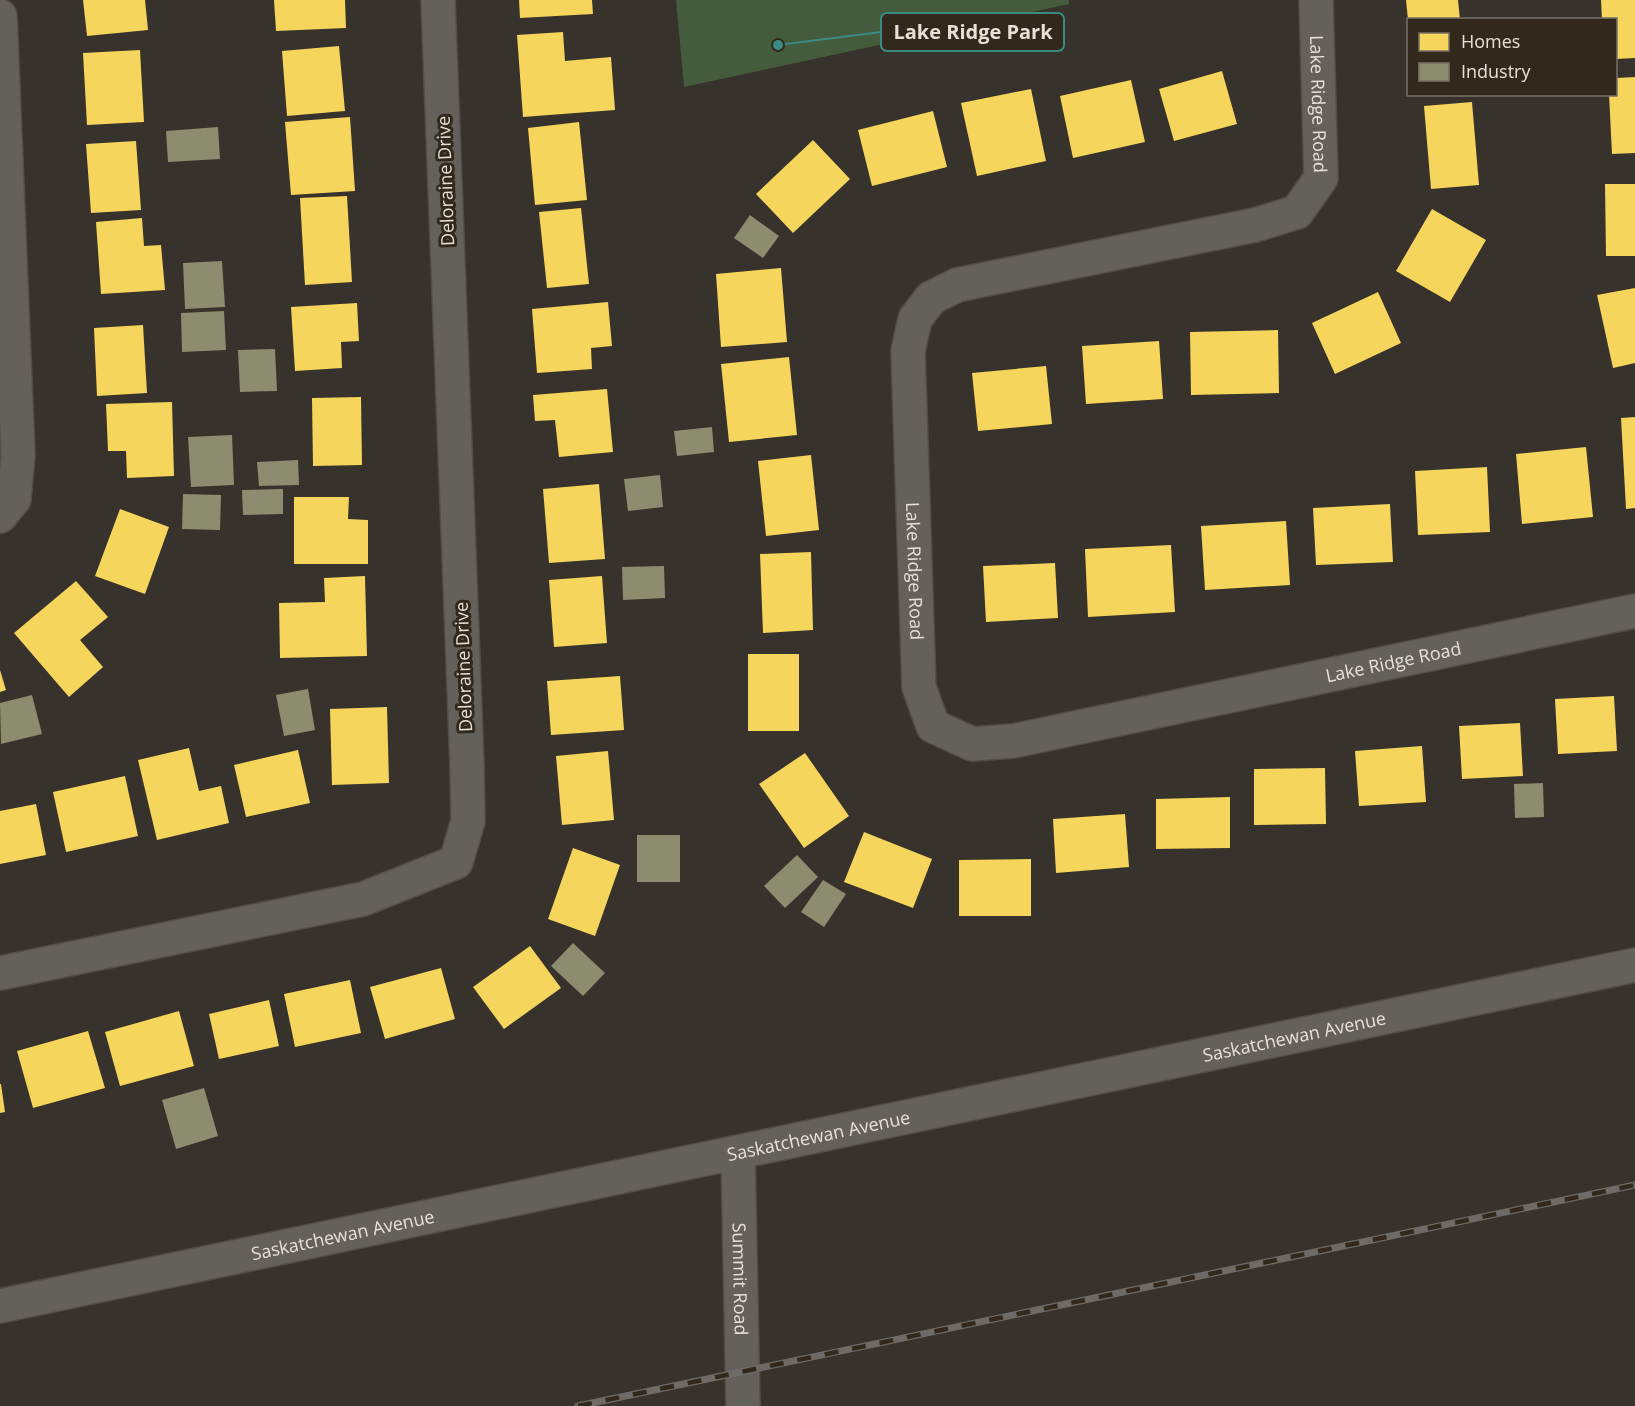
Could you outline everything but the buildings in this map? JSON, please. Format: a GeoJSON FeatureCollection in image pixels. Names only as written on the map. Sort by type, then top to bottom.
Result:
{"type":"FeatureCollection","features":[{"type":"Feature","properties":{"kind":"street","name":"Deloraine Drive"},"geometry":{"type":"LineString","coordinates":[[0,974],[363,899],[456,862],[468,820],[438,0]]}},
{"type":"Feature","properties":{"kind":"street","name":"Lake Ridge Road"},"geometry":{"type":"LineString","coordinates":[[1316,0],[1321,178],[1297,212],[1255,225],[957,285],[931,298],[915,319],[908,351],[919,687],[933,726],[972,744],[1013,741],[1635,611]]}},
{"type":"Feature","properties":{"kind":"street"},"geometry":{"type":"LineString","coordinates":[[0,16],[18,455],[14,499],[0,516]]}},
{"type":"Feature","properties":{"kind":"street","name":"Saskatchewan Avenue"},"geometry":{"type":"LineString","coordinates":[[0,1306],[1635,964]]}},
{"type":"Feature","properties":{"kind":"street","name":"Summit Road"},"geometry":{"type":"LineString","coordinates":[[738,1153],[743,1406]]}},
{"type":"Feature","properties":{"kind":"green space"},"geometry":{"type":"Polygon","coordinates":[[[676,0],[1069,0],[1069,4],[684,87],[676,0]]]}},
{"type":"Feature","properties":{"kind":"railway"},"geometry":{"type":"LineString","coordinates":[[578,1406],[1635,1185]]}},
{"type":"Feature","properties":{"kind":"place","name":"Lake Ridge Park"},"geometry":{"type":"Point","coordinates":[778,45]}}]}
